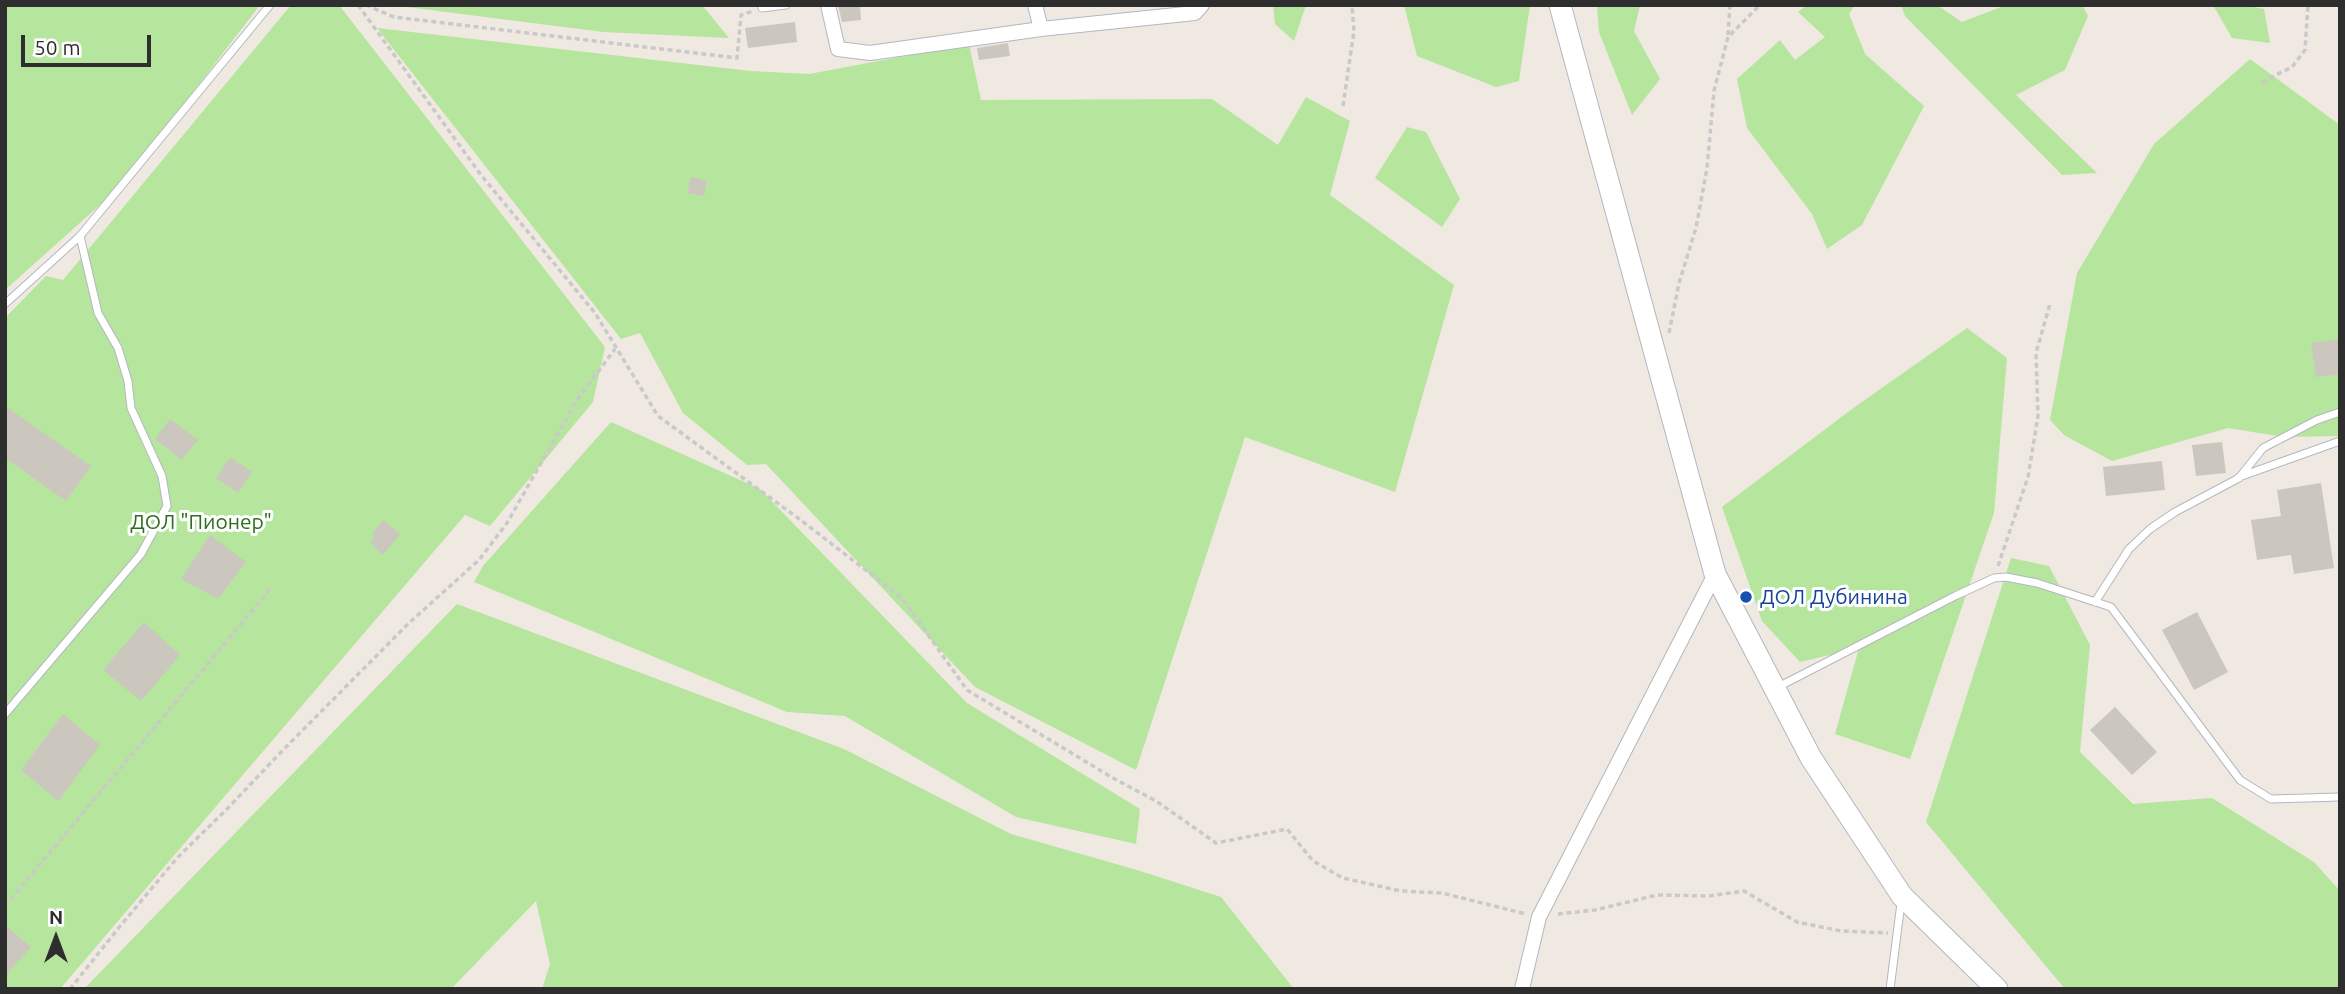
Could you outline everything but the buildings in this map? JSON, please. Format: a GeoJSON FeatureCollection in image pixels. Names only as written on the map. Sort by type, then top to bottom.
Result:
{"type":"FeatureCollection","features":[{"type":"Feature","properties":{"kind":"street"},"geometry":{"type":"LineString","coordinates":[[828,5],[838,49],[870,53],[1041,29],[1195,13],[1202,5]]}},
{"type":"Feature","properties":{"kind":"street"},"geometry":{"type":"LineString","coordinates":[[1035,5],[1041,29]]}},
{"type":"Feature","properties":{"kind":"street"},"geometry":{"type":"LineString","coordinates":[[1560,5],[1715,574],[1811,758],[1902,896],[1997,989]]}},
{"type":"Feature","properties":{"kind":"street"},"geometry":{"type":"LineString","coordinates":[[1521,989],[1539,917],[1715,574]]}},
{"type":"Feature","properties":{"kind":"lane"},"geometry":{"type":"LineString","coordinates":[[5,304],[80,236],[270,5]]}},
{"type":"Feature","properties":{"kind":"lane"},"geometry":{"type":"LineString","coordinates":[[762,8],[786,5]]}},
{"type":"Feature","properties":{"kind":"lane"},"geometry":{"type":"LineString","coordinates":[[5,714],[141,554],[167,506],[162,476],[131,408],[128,381],[118,348],[99,313],[80,236]]}},
{"type":"Feature","properties":{"kind":"lane"},"geometry":{"type":"LineString","coordinates":[[2239,478],[2263,448],[2317,420],[2340,412]]}},
{"type":"Feature","properties":{"kind":"lane"},"geometry":{"type":"LineString","coordinates":[[2095,602],[2129,549],[2150,528],[2239,478],[2340,441]]}},
{"type":"Feature","properties":{"kind":"lane"},"geometry":{"type":"LineString","coordinates":[[1775,689],[1955,596],[1994,578],[2006,577],[2037,583],[2111,607],[2240,780],[2271,799],[2340,797]]}},
{"type":"Feature","properties":{"kind":"lane"},"geometry":{"type":"LineString","coordinates":[[1891,989],[1902,896]]}},
{"type":"Feature","properties":{"kind":"path"},"geometry":{"type":"LineString","coordinates":[[358,5],[481,175],[595,313],[658,416],[902,598],[967,690],[1113,778],[1156,800],[1216,843],[1287,830],[1313,861],[1343,878],[1401,891],[1442,892],[1539,917],[1595,910],[1657,895],[1709,896],[1744,891],[1797,922],[1841,931],[1897,933]]}},
{"type":"Feature","properties":{"kind":"path"},"geometry":{"type":"LineString","coordinates":[[366,5],[394,17],[737,58],[741,15],[762,8]]}},
{"type":"Feature","properties":{"kind":"path"},"geometry":{"type":"LineString","coordinates":[[1343,106],[1354,31],[1352,5]]}},
{"type":"Feature","properties":{"kind":"path"},"geometry":{"type":"LineString","coordinates":[[1667,343],[1679,283],[1698,216],[1707,167],[1714,91],[1728,37],[1730,5]]}},
{"type":"Feature","properties":{"kind":"path"},"geometry":{"type":"LineString","coordinates":[[1728,37],[1760,5]]}},
{"type":"Feature","properties":{"kind":"path"},"geometry":{"type":"LineString","coordinates":[[2262,82],[2292,67],[2305,50],[2308,5]]}},
{"type":"Feature","properties":{"kind":"path"},"geometry":{"type":"LineString","coordinates":[[1994,578],[2028,477],[2038,416],[2036,353],[2050,304]]}},
{"type":"Feature","properties":{"kind":"path"},"geometry":{"type":"LineString","coordinates":[[71,989],[178,857],[410,622],[479,560],[507,523],[577,400],[615,349]]}},
{"type":"Feature","properties":{"kind":"path"},"geometry":{"type":"LineString","coordinates":[[5,906],[272,587]]}},
{"type":"Feature","properties":{"kind":"green space"},"geometry":{"type":"Polygon","coordinates":[[[5,5],[260,5],[120,187],[5,290],[5,5]]]}},
{"type":"Feature","properties":{"kind":"green space","name":"ДОЛ \"Пионер\""},"geometry":{"type":"Polygon","coordinates":[[[291,5],[339,5],[605,347],[593,402],[490,526],[465,515],[60,989],[5,989],[5,318],[46,276],[63,280],[291,5]]]}},
{"type":"Feature","properties":{"kind":"green space"},"geometry":{"type":"Polygon","coordinates":[[[391,5],[702,5],[729,38],[603,32],[391,5]]]}},
{"type":"Feature","properties":{"kind":"green space"},"geometry":{"type":"Polygon","coordinates":[[[1273,5],[1306,5],[1294,41],[1275,24],[1273,5]]]}},
{"type":"Feature","properties":{"kind":"green space"},"geometry":{"type":"Polygon","coordinates":[[[1404,5],[1530,5],[1519,81],[1496,87],[1417,56],[1404,5]]]}},
{"type":"Feature","properties":{"kind":"green space"},"geometry":{"type":"Polygon","coordinates":[[[1597,5],[1640,5],[1634,31],[1660,79],[1632,115],[1599,32],[1597,5]]]}},
{"type":"Feature","properties":{"kind":"green space"},"geometry":{"type":"Polygon","coordinates":[[[1807,5],[1855,5],[1849,14],[1865,54],[1924,106],[1862,225],[1827,249],[1812,214],[1747,128],[1737,79],[1780,40],[1795,60],[1825,37],[1798,12],[1807,5]]]}},
{"type":"Feature","properties":{"kind":"green space"},"geometry":{"type":"Polygon","coordinates":[[[1901,5],[1937,5],[1962,22],[2006,5],[2082,5],[2088,16],[2065,70],[2016,95],[2097,173],[2062,175],[1905,16],[1901,5]]]}},
{"type":"Feature","properties":{"kind":"green space"},"geometry":{"type":"Polygon","coordinates":[[[2213,5],[2243,5],[2264,9],[2270,43],[2232,38],[2213,5]]]}},
{"type":"Feature","properties":{"kind":"green space"},"geometry":{"type":"Polygon","coordinates":[[[377,28],[751,71],[809,74],[969,44],[981,100],[1212,99],[1278,145],[1306,97],[1350,121],[1330,195],[1454,285],[1395,492],[1245,437],[1136,770],[975,687],[766,464],[747,465],[683,413],[640,333],[621,339],[377,28]]]}},
{"type":"Feature","properties":{"kind":"green space"},"geometry":{"type":"Polygon","coordinates":[[[2250,59],[2340,125],[2340,436],[2284,437],[2228,428],[2112,461],[2064,435],[2050,420],[2077,273],[2154,144],[2250,59]]]}},
{"type":"Feature","properties":{"kind":"green space"},"geometry":{"type":"Polygon","coordinates":[[[1407,127],[1426,132],[1460,199],[1442,227],[1375,178],[1407,127]]]}},
{"type":"Feature","properties":{"kind":"green space"},"geometry":{"type":"Polygon","coordinates":[[[1967,328],[2007,358],[1994,513],[1910,759],[1835,734],[1859,648],[1800,662],[1762,621],[1722,507],[1852,409],[1967,328]]]}},
{"type":"Feature","properties":{"kind":"green space"},"geometry":{"type":"Polygon","coordinates":[[[611,422],[760,489],[967,703],[1140,809],[1136,844],[1016,817],[845,716],[787,712],[474,582],[483,566],[611,422]]]}},
{"type":"Feature","properties":{"kind":"green space"},"geometry":{"type":"Polygon","coordinates":[[[2011,558],[2049,566],[2090,645],[2080,752],[2133,804],[2212,798],[2314,862],[2340,891],[2340,989],[2065,989],[1926,822],[2011,558]]]}},
{"type":"Feature","properties":{"kind":"green space"},"geometry":{"type":"Polygon","coordinates":[[[457,604],[844,749],[1011,834],[1221,897],[1294,989],[542,989],[550,964],[536,901],[451,989],[84,989],[457,604]]]}},
{"type":"Feature","properties":{"kind":"place","name":"ДОЛ Дубинина"},"geometry":{"type":"Point","coordinates":[1746,597]}}]}
